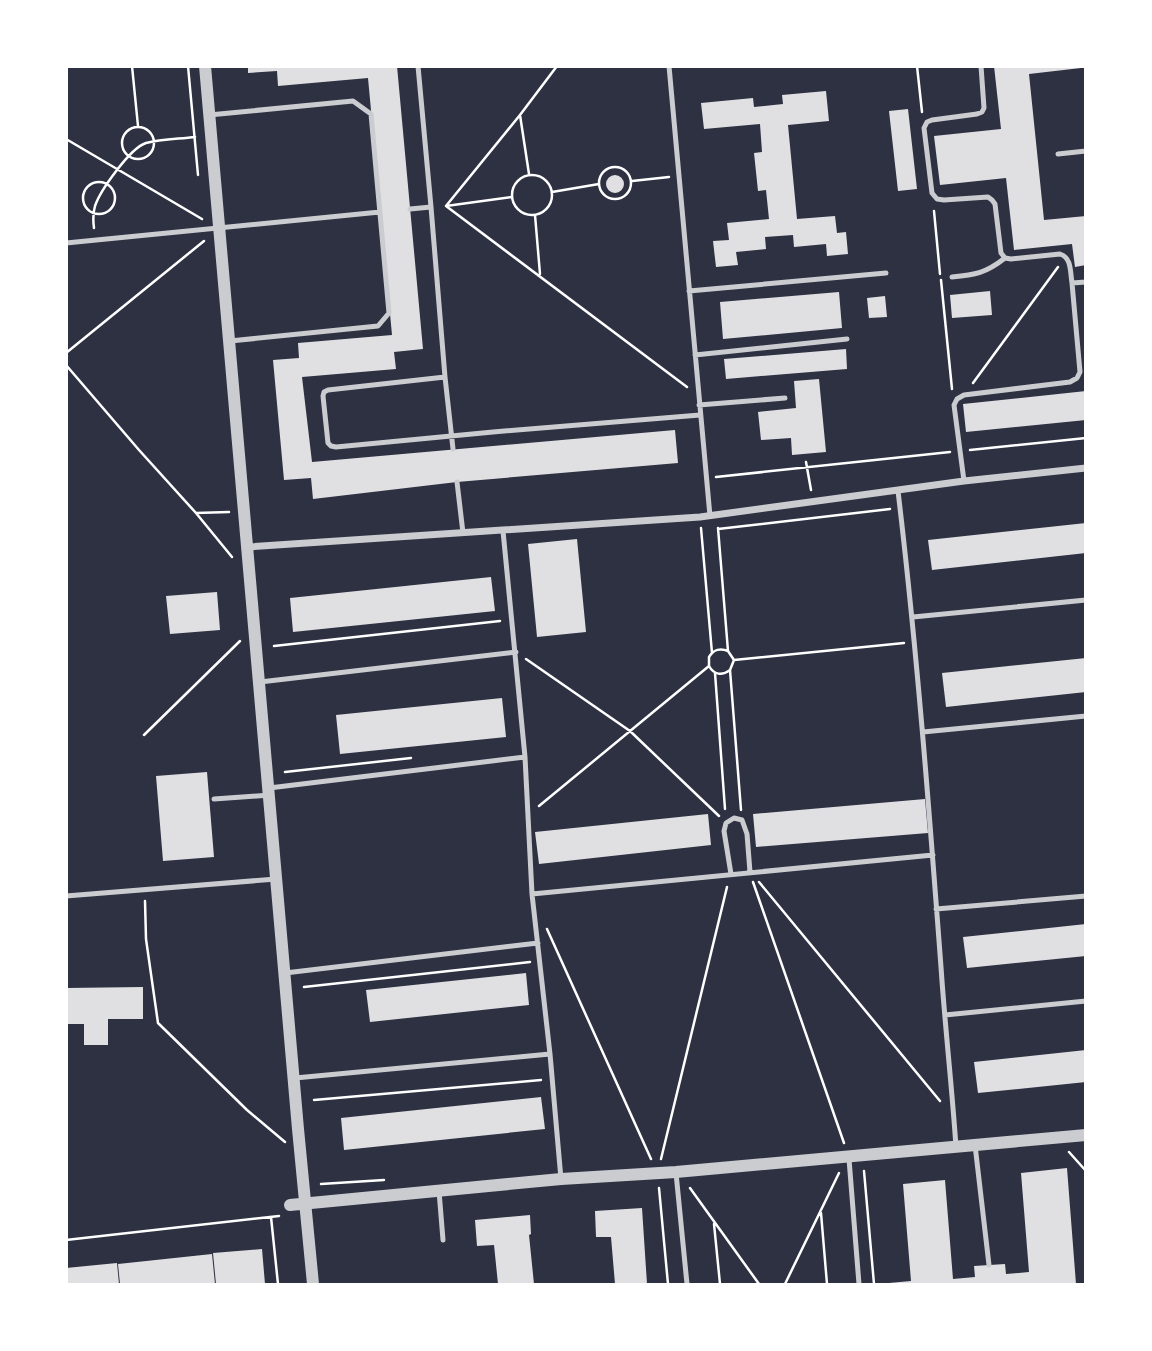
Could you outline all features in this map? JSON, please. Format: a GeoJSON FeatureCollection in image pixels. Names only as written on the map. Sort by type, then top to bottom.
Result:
{"type":"FeatureCollection","features":[{"type":"Feature","properties":{"kind":"street"},"geometry":{"type":"LineString","coordinates":[[205,66],[313,1284]]}},
{"type":"Feature","properties":{"kind":"street"},"geometry":{"type":"LineString","coordinates":[[248,547],[700,517],[964,481],[1086,468]]}},
{"type":"Feature","properties":{"kind":"street"},"geometry":{"type":"LineString","coordinates":[[290,1205],[561,1179],[658,1174],[1086,1135]]}},
{"type":"Feature","properties":{"kind":"lane"},"geometry":{"type":"LineString","coordinates":[[418,66],[453,449]]}},
{"type":"Feature","properties":{"kind":"lane"},"geometry":{"type":"LineString","coordinates":[[669,66],[710,516]]}},
{"type":"Feature","properties":{"kind":"lane"},"geometry":{"type":"LineString","coordinates":[[964,481],[954,405],[957,399],[964,395],[1070,382],[1077,378],[1080,372],[1072,284],[1066,256],[1060,254],[1005,258],[1001,253],[995,204],[992,200],[988,197],[944,200],[937,199],[932,193],[924,128],[927,122],[932,120],[982,112],[981,66]]}},
{"type":"Feature","properties":{"kind":"lane"},"geometry":{"type":"LineString","coordinates":[[209,115],[353,101],[370,114],[390,313],[378,326],[229,341]]}},
{"type":"Feature","properties":{"kind":"lane"},"geometry":{"type":"LineString","coordinates":[[1058,154],[1086,151]]}},
{"type":"Feature","properties":{"kind":"lane"},"geometry":{"type":"LineString","coordinates":[[410,209],[431,207]]}},
{"type":"Feature","properties":{"kind":"lane"},"geometry":{"type":"LineString","coordinates":[[66,243],[380,212]]}},
{"type":"Feature","properties":{"kind":"lane"},"geometry":{"type":"LineString","coordinates":[[952,277],[979,274],[1005,258]]}},
{"type":"Feature","properties":{"kind":"lane"},"geometry":{"type":"LineString","coordinates":[[689,291],[886,273]]}},
{"type":"Feature","properties":{"kind":"lane"},"geometry":{"type":"LineString","coordinates":[[1072,284],[1086,282]]}},
{"type":"Feature","properties":{"kind":"lane"},"geometry":{"type":"LineString","coordinates":[[695,355],[847,339]]}},
{"type":"Feature","properties":{"kind":"lane"},"geometry":{"type":"LineString","coordinates":[[445,377],[328,390],[323,396],[328,443],[336,447],[700,415]]}},
{"type":"Feature","properties":{"kind":"lane"},"geometry":{"type":"LineString","coordinates":[[699,405],[785,398]]}},
{"type":"Feature","properties":{"kind":"lane"},"geometry":{"type":"LineString","coordinates":[[457,482],[463,533]]}},
{"type":"Feature","properties":{"kind":"lane"},"geometry":{"type":"LineString","coordinates":[[898,491],[915,642],[957,1147]]}},
{"type":"Feature","properties":{"kind":"lane"},"geometry":{"type":"LineString","coordinates":[[503,531],[525,757],[532,894],[561,1179]]}},
{"type":"Feature","properties":{"kind":"lane"},"geometry":{"type":"LineString","coordinates":[[912,617],[1086,600]]}},
{"type":"Feature","properties":{"kind":"lane"},"geometry":{"type":"LineString","coordinates":[[260,682],[516,652]]}},
{"type":"Feature","properties":{"kind":"lane"},"geometry":{"type":"LineString","coordinates":[[923,732],[1086,716]]}},
{"type":"Feature","properties":{"kind":"lane"},"geometry":{"type":"LineString","coordinates":[[214,799],[525,757]]}},
{"type":"Feature","properties":{"kind":"lane"},"geometry":{"type":"LineString","coordinates":[[731,874],[724,831],[726,823],[733,818],[742,820],[747,834],[750,872]]}},
{"type":"Feature","properties":{"kind":"lane"},"geometry":{"type":"LineString","coordinates":[[532,894],[933,855]]}},
{"type":"Feature","properties":{"kind":"lane"},"geometry":{"type":"LineString","coordinates":[[66,896],[277,879]]}},
{"type":"Feature","properties":{"kind":"lane"},"geometry":{"type":"LineString","coordinates":[[936,909],[1086,896]]}},
{"type":"Feature","properties":{"kind":"lane"},"geometry":{"type":"LineString","coordinates":[[285,972],[538,943]]}},
{"type":"Feature","properties":{"kind":"lane"},"geometry":{"type":"LineString","coordinates":[[944,1015],[1086,1001]]}},
{"type":"Feature","properties":{"kind":"lane"},"geometry":{"type":"LineString","coordinates":[[295,1078],[550,1054]]}},
{"type":"Feature","properties":{"kind":"lane"},"geometry":{"type":"LineString","coordinates":[[975,1145],[989,1265]]}},
{"type":"Feature","properties":{"kind":"lane"},"geometry":{"type":"LineString","coordinates":[[848,1156],[859,1284]]}},
{"type":"Feature","properties":{"kind":"lane"},"geometry":{"type":"LineString","coordinates":[[676,1172],[687,1284]]}},
{"type":"Feature","properties":{"kind":"lane"},"geometry":{"type":"LineString","coordinates":[[439,1191],[443,1240]]}},
{"type":"Feature","properties":{"kind":"path"},"geometry":{"type":"LineString","coordinates":[[132,66],[138,127]]}},
{"type":"Feature","properties":{"kind":"path"},"geometry":{"type":"LineString","coordinates":[[446,205],[557,66]]}},
{"type":"Feature","properties":{"kind":"path"},"geometry":{"type":"LineString","coordinates":[[917,66],[924,128]]}},
{"type":"Feature","properties":{"kind":"path"},"geometry":{"type":"LineString","coordinates":[[520,115],[529,175]]}},
{"type":"Feature","properties":{"kind":"path"},"geometry":{"type":"LineString","coordinates":[[138,127],[148,129],[155,142],[152,152],[138,159],[128,156],[123,147],[123,137],[129,129],[138,127]]}},
{"type":"Feature","properties":{"kind":"path"},"geometry":{"type":"LineString","coordinates":[[95,240],[95,207],[128,156],[139,146],[195,138]]}},
{"type":"Feature","properties":{"kind":"path"},"geometry":{"type":"LineString","coordinates":[[66,139],[202,219]]}},
{"type":"Feature","properties":{"kind":"path"},"geometry":{"type":"LineString","coordinates":[[613,167],[627,172],[632,181],[630,191],[617,200],[606,197],[599,184],[600,176],[613,167]]}},
{"type":"Feature","properties":{"kind":"path"},"geometry":{"type":"LineString","coordinates":[[529,175],[544,179],[552,192],[548,207],[535,215],[520,211],[512,197],[516,182],[529,175]]}},
{"type":"Feature","properties":{"kind":"path"},"geometry":{"type":"LineString","coordinates":[[632,181],[669,177]]}},
{"type":"Feature","properties":{"kind":"path"},"geometry":{"type":"LineString","coordinates":[[98,182],[108,185],[114,193],[114,203],[108,211],[97,214],[92,212],[83,200],[85,190],[98,182]]}},
{"type":"Feature","properties":{"kind":"path"},"geometry":{"type":"LineString","coordinates":[[552,192],[599,184]]}},
{"type":"Feature","properties":{"kind":"path"},"geometry":{"type":"LineString","coordinates":[[932,193],[954,405]]}},
{"type":"Feature","properties":{"kind":"path"},"geometry":{"type":"LineString","coordinates":[[431,207],[512,197]]}},
{"type":"Feature","properties":{"kind":"path"},"geometry":{"type":"LineString","coordinates":[[446,205],[698,395]]}},
{"type":"Feature","properties":{"kind":"path"},"geometry":{"type":"LineString","coordinates":[[535,215],[540,276]]}},
{"type":"Feature","properties":{"kind":"path"},"geometry":{"type":"LineString","coordinates":[[66,353],[204,240]]}},
{"type":"Feature","properties":{"kind":"path"},"geometry":{"type":"LineString","coordinates":[[964,395],[1066,256]]}},
{"type":"Feature","properties":{"kind":"path"},"geometry":{"type":"LineString","coordinates":[[66,365],[197,513],[232,558]]}},
{"type":"Feature","properties":{"kind":"path"},"geometry":{"type":"LineString","coordinates":[[706,479],[1086,438]]}},
{"type":"Feature","properties":{"kind":"path"},"geometry":{"type":"LineString","coordinates":[[728,651],[718,529],[900,507]]}},
{"type":"Feature","properties":{"kind":"path"},"geometry":{"type":"LineString","coordinates":[[197,513],[229,512]]}},
{"type":"Feature","properties":{"kind":"path"},"geometry":{"type":"LineString","coordinates":[[700,517],[712,653],[708,662],[715,673],[726,823]]}},
{"type":"Feature","properties":{"kind":"path"},"geometry":{"type":"LineString","coordinates":[[274,646],[513,620]]}},
{"type":"Feature","properties":{"kind":"path"},"geometry":{"type":"LineString","coordinates":[[144,736],[240,641]]}},
{"type":"Feature","properties":{"kind":"path"},"geometry":{"type":"LineString","coordinates":[[734,660],[915,642]]}},
{"type":"Feature","properties":{"kind":"path"},"geometry":{"type":"LineString","coordinates":[[712,653],[719,649],[728,651],[734,660],[726,674],[715,673]]}},
{"type":"Feature","properties":{"kind":"path"},"geometry":{"type":"LineString","coordinates":[[516,652],[631,731],[726,823]]}},
{"type":"Feature","properties":{"kind":"path"},"geometry":{"type":"LineString","coordinates":[[528,815],[709,666]]}},
{"type":"Feature","properties":{"kind":"path"},"geometry":{"type":"LineString","coordinates":[[730,670],[742,820]]}},
{"type":"Feature","properties":{"kind":"path"},"geometry":{"type":"LineString","coordinates":[[285,772],[418,757]]}},
{"type":"Feature","properties":{"kind":"path"},"geometry":{"type":"LineString","coordinates":[[750,872],[954,1117]]}},
{"type":"Feature","properties":{"kind":"path"},"geometry":{"type":"LineString","coordinates":[[750,872],[848,1156]]}},
{"type":"Feature","properties":{"kind":"path"},"geometry":{"type":"LineString","coordinates":[[668,1284],[658,1174],[731,874]]}},
{"type":"Feature","properties":{"kind":"path"},"geometry":{"type":"LineString","coordinates":[[145,890],[146,939],[158,1023],[247,1110],[286,1142],[301,1150]]}},
{"type":"Feature","properties":{"kind":"path"},"geometry":{"type":"LineString","coordinates":[[543,918],[658,1174]]}},
{"type":"Feature","properties":{"kind":"path"},"geometry":{"type":"LineString","coordinates":[[304,987],[540,961]]}},
{"type":"Feature","properties":{"kind":"path"},"geometry":{"type":"LineString","coordinates":[[314,1100],[552,1079]]}},
{"type":"Feature","properties":{"kind":"path"},"geometry":{"type":"LineString","coordinates":[[1069,1152],[1086,1171]]}},
{"type":"Feature","properties":{"kind":"path"},"geometry":{"type":"LineString","coordinates":[[863,1155],[874,1284]]}},
{"type":"Feature","properties":{"kind":"path"},"geometry":{"type":"LineString","coordinates":[[785,1284],[839,1173]]}},
{"type":"Feature","properties":{"kind":"path"},"geometry":{"type":"LineString","coordinates":[[688,1185],[759,1284]]}},
{"type":"Feature","properties":{"kind":"path"},"geometry":{"type":"LineString","coordinates":[[821,1209],[827,1284]]}},
{"type":"Feature","properties":{"kind":"path"},"geometry":{"type":"LineString","coordinates":[[66,1240],[281,1216]]}},
{"type":"Feature","properties":{"kind":"path"},"geometry":{"type":"LineString","coordinates":[[271,1217],[278,1284]]}},
{"type":"Feature","properties":{"kind":"path"},"geometry":{"type":"LineString","coordinates":[[714,1221],[720,1284]]}},
{"type":"Feature","properties":{"kind":"building"},"geometry":{"type":"Polygon","coordinates":[[[248,66],[397,66],[423,349],[394,352],[396,369],[302,377],[312,462],[675,430],[678,463],[457,482],[313,499],[311,478],[284,480],[273,360],[299,358],[298,343],[392,335],[368,78],[278,86],[277,71],[248,73],[248,66]]]}},
{"type":"Feature","properties":{"kind":"building"},"geometry":{"type":"Polygon","coordinates":[[[994,66],[1081,66],[1029,74],[1044,220],[1086,216],[1086,265],[1075,267],[1072,244],[1014,250],[1006,178],[940,185],[934,136],[1001,129],[994,66]]]}},
{"type":"Feature","properties":{"kind":"building"},"geometry":{"type":"Polygon","coordinates":[[[826,91],[829,121],[788,125],[797,219],[835,216],[837,233],[846,232],[848,254],[827,256],[826,244],[794,247],[793,235],[765,237],[766,249],[736,252],[738,265],[716,267],[713,241],[729,240],[727,223],[769,219],[766,190],[758,191],[754,153],[762,152],[760,124],[704,129],[701,103],[753,98],[754,107],[783,104],[782,95],[826,91]]]}},
{"type":"Feature","properties":{"kind":"building"},"geometry":{"type":"Polygon","coordinates":[[[908,109],[917,189],[898,191],[889,111],[908,109]]]}},
{"type":"Feature","properties":{"kind":"building"},"geometry":{"type":"Polygon","coordinates":[[[615,175],[621,178],[624,184],[621,190],[615,193],[609,190],[606,184],[609,178],[615,175]]]}},
{"type":"Feature","properties":{"kind":"building"},"geometry":{"type":"Polygon","coordinates":[[[990,291],[992,315],[952,318],[950,295],[990,291]]]}},
{"type":"Feature","properties":{"kind":"building"},"geometry":{"type":"Polygon","coordinates":[[[839,292],[842,328],[723,339],[720,302],[839,292]]]}},
{"type":"Feature","properties":{"kind":"building"},"geometry":{"type":"Polygon","coordinates":[[[885,296],[887,317],[869,318],[867,298],[885,296]]]}},
{"type":"Feature","properties":{"kind":"building"},"geometry":{"type":"Polygon","coordinates":[[[846,349],[847,369],[726,379],[724,359],[846,349]]]}},
{"type":"Feature","properties":{"kind":"building"},"geometry":{"type":"Polygon","coordinates":[[[819,379],[826,452],[792,455],[791,438],[761,440],[758,412],[796,408],[794,381],[819,379]]]}},
{"type":"Feature","properties":{"kind":"building"},"geometry":{"type":"Polygon","coordinates":[[[1086,391],[1086,420],[966,432],[963,404],[1086,391]]]}},
{"type":"Feature","properties":{"kind":"building"},"geometry":{"type":"Polygon","coordinates":[[[1086,523],[1086,553],[932,570],[928,540],[1086,523]]]}},
{"type":"Feature","properties":{"kind":"building"},"geometry":{"type":"Polygon","coordinates":[[[577,539],[586,632],[537,637],[528,544],[577,539]]]}},
{"type":"Feature","properties":{"kind":"building"},"geometry":{"type":"Polygon","coordinates":[[[491,577],[495,611],[293,632],[290,598],[491,577]]]}},
{"type":"Feature","properties":{"kind":"building"},"geometry":{"type":"Polygon","coordinates":[[[217,592],[220,630],[170,634],[166,596],[217,592]]]}},
{"type":"Feature","properties":{"kind":"building"},"geometry":{"type":"Polygon","coordinates":[[[1086,658],[1086,692],[946,707],[942,673],[1086,658]]]}},
{"type":"Feature","properties":{"kind":"building"},"geometry":{"type":"Polygon","coordinates":[[[502,698],[506,737],[340,754],[336,715],[502,698]]]}},
{"type":"Feature","properties":{"kind":"building"},"geometry":{"type":"Polygon","coordinates":[[[207,772],[214,857],[163,861],[156,776],[207,772]]]}},
{"type":"Feature","properties":{"kind":"building"},"geometry":{"type":"Polygon","coordinates":[[[925,799],[928,833],[756,847],[753,814],[925,799]]]}},
{"type":"Feature","properties":{"kind":"building"},"geometry":{"type":"Polygon","coordinates":[[[708,814],[711,845],[539,864],[535,832],[708,814]]]}},
{"type":"Feature","properties":{"kind":"building"},"geometry":{"type":"Polygon","coordinates":[[[1086,924],[1086,956],[967,968],[963,937],[1086,924]]]}},
{"type":"Feature","properties":{"kind":"building"},"geometry":{"type":"Polygon","coordinates":[[[526,973],[529,1005],[370,1022],[366,990],[526,973]]]}},
{"type":"Feature","properties":{"kind":"building"},"geometry":{"type":"Polygon","coordinates":[[[143,987],[143,1019],[108,1019],[108,1045],[84,1045],[84,1024],[66,1024],[66,988],[143,987]]]}},
{"type":"Feature","properties":{"kind":"building"},"geometry":{"type":"Polygon","coordinates":[[[1086,1050],[1086,1082],[978,1093],[974,1062],[1086,1050]]]}},
{"type":"Feature","properties":{"kind":"building"},"geometry":{"type":"Polygon","coordinates":[[[541,1097],[545,1129],[344,1150],[341,1118],[541,1097]]]}},
{"type":"Feature","properties":{"kind":"building"},"geometry":{"type":"Polygon","coordinates":[[[1067,1168],[1076,1284],[889,1283],[911,1281],[903,1184],[945,1180],[953,1279],[975,1277],[974,1266],[1005,1264],[1006,1274],[1029,1272],[1021,1173],[1067,1168]]]}},
{"type":"Feature","properties":{"kind":"building"},"geometry":{"type":"Polygon","coordinates":[[[642,1208],[647,1284],[615,1284],[611,1237],[596,1237],[595,1211],[642,1208]]]}},
{"type":"Feature","properties":{"kind":"building"},"geometry":{"type":"Polygon","coordinates":[[[530,1215],[529,1235],[534,1284],[498,1284],[494,1245],[477,1246],[475,1220],[530,1215]]]}},
{"type":"Feature","properties":{"kind":"building"},"geometry":{"type":"Polygon","coordinates":[[[262,1249],[265,1284],[216,1284],[213,1253],[262,1249]]]}},
{"type":"Feature","properties":{"kind":"building"},"geometry":{"type":"Polygon","coordinates":[[[212,1254],[215,1284],[120,1284],[118,1264],[212,1254]]]}},
{"type":"Feature","properties":{"kind":"building"},"geometry":{"type":"Polygon","coordinates":[[[117,1263],[119,1284],[66,1284],[66,1268],[117,1263]]]}}]}
